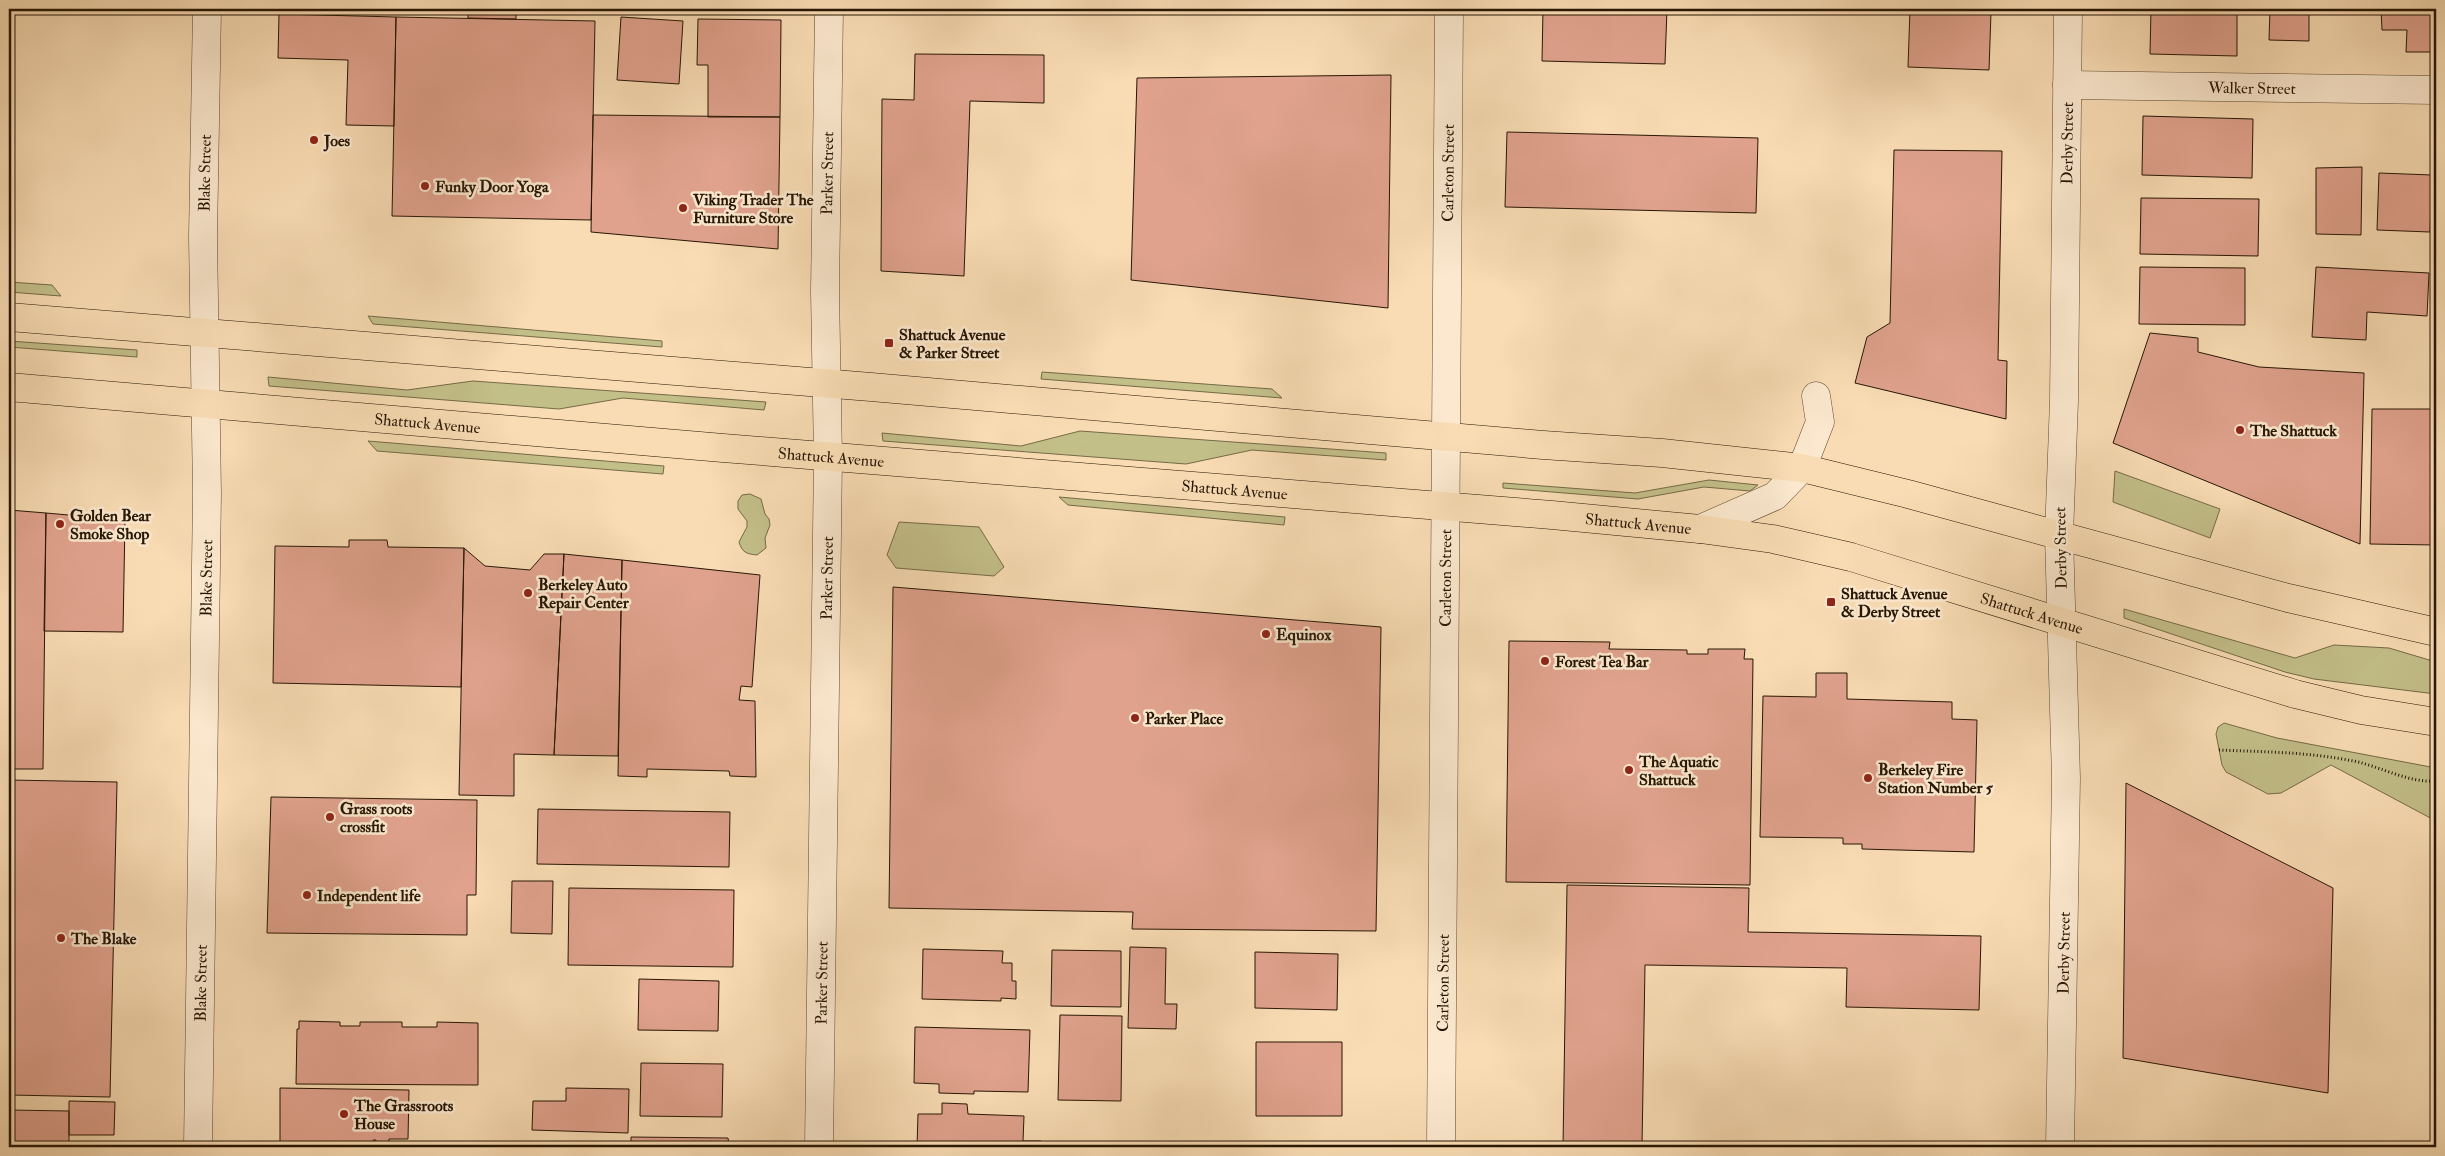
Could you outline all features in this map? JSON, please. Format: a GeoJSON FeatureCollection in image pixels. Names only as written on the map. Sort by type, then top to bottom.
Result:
{"type":"FeatureCollection","features":[{"type":"Feature","properties":{"kind":"main road"},"geometry":{"type":"LineString","coordinates":[[9,317],[1662,453],[1802,468],[1884,487],[2288,598],[2436,632]]}},
{"type":"Feature","properties":{"kind":"main road","name":"Shattuck Avenue"},"geometry":{"type":"LineString","coordinates":[[9,387],[828,457],[1446,507],[1700,529],[1773,539],[1851,557],[2295,694],[2361,710],[2436,722]]}},
{"type":"Feature","properties":{"kind":"street","name":"Blake Street"},"geometry":{"type":"LineString","coordinates":[[198,1147],[207,494],[203,212],[206,9]]}},
{"type":"Feature","properties":{"kind":"street","name":"Parker Street"},"geometry":{"type":"LineString","coordinates":[[819,1147],[828,457],[825,292],[829,9]]}},
{"type":"Feature","properties":{"kind":"street","name":"Carleton Street"},"geometry":{"type":"LineString","coordinates":[[1441,1147],[1449,9]]}},
{"type":"Feature","properties":{"kind":"street","name":"Derby Street"},"geometry":{"type":"LineString","coordinates":[[2060,1147],[2066,778],[2059,535],[2064,402],[2068,9]]}},
{"type":"Feature","properties":{"kind":"street","name":"Walker Street"},"geometry":{"type":"LineString","coordinates":[[2067,85],[2436,90]]}},
{"type":"Feature","properties":{"kind":"street"},"geometry":{"type":"LineString","coordinates":[[1700,529],[1774,496],[1802,468],[1818,409]]}},
{"type":"Feature","properties":{"kind":"path"},"geometry":{"type":"LineString","coordinates":[[2219,750],[2312,754],[2359,762],[2408,778],[2436,781]]}},
{"type":"Feature","properties":{"kind":"shaded area"},"geometry":{"type":"Polygon","coordinates":[[[9,282],[52,285],[61,296],[9,292],[9,282]]]}},
{"type":"Feature","properties":{"kind":"shaded area"},"geometry":{"type":"Polygon","coordinates":[[[368,316],[662,341],[662,347],[373,324],[368,316]]]}},
{"type":"Feature","properties":{"kind":"shaded area"},"geometry":{"type":"Polygon","coordinates":[[[9,341],[137,350],[137,357],[9,347],[9,341]]]}},
{"type":"Feature","properties":{"kind":"shaded area"},"geometry":{"type":"Polygon","coordinates":[[[1042,372],[1272,389],[1282,398],[1041,379],[1042,372]]]}},
{"type":"Feature","properties":{"kind":"shaded area"},"geometry":{"type":"Polygon","coordinates":[[[268,377],[407,390],[473,381],[766,402],[764,410],[623,398],[559,409],[269,386],[268,377]]]}},
{"type":"Feature","properties":{"kind":"shaded area"},"geometry":{"type":"Polygon","coordinates":[[[1080,431],[1386,453],[1386,460],[1252,450],[1186,464],[883,441],[882,433],[1021,446],[1080,431]]]}},
{"type":"Feature","properties":{"kind":"shaded area"},"geometry":{"type":"Polygon","coordinates":[[[368,441],[664,466],[663,474],[377,451],[368,441]]]}},
{"type":"Feature","properties":{"kind":"shaded area"},"geometry":{"type":"Polygon","coordinates":[[[2115,471],[2220,509],[2210,538],[2113,502],[2115,471]]]}},
{"type":"Feature","properties":{"kind":"shaded area"},"geometry":{"type":"Polygon","coordinates":[[[1709,480],[1758,485],[1750,491],[1704,487],[1638,499],[1503,488],[1503,483],[1635,493],[1709,480]]]}},
{"type":"Feature","properties":{"kind":"shaded area"},"geometry":{"type":"Polygon","coordinates":[[[750,494],[761,499],[770,525],[765,538],[766,548],[757,555],[745,552],[739,542],[747,527],[747,521],[738,509],[738,501],[742,495],[750,494]]]}},
{"type":"Feature","properties":{"kind":"shaded area"},"geometry":{"type":"Polygon","coordinates":[[[1059,497],[1285,517],[1284,525],[1068,505],[1059,497]]]}},
{"type":"Feature","properties":{"kind":"shaded area"},"geometry":{"type":"Polygon","coordinates":[[[899,522],[979,527],[1004,567],[994,576],[896,568],[887,555],[899,522]]]}},
{"type":"Feature","properties":{"kind":"shaded area"},"geometry":{"type":"Polygon","coordinates":[[[2124,609],[2295,658],[2334,645],[2389,648],[2436,662],[2436,694],[2314,679],[2285,672],[2124,618],[2124,609]]]}},
{"type":"Feature","properties":{"kind":"shaded area"},"geometry":{"type":"Polygon","coordinates":[[[2224,723],[2277,738],[2436,768],[2436,821],[2331,765],[2281,793],[2268,794],[2226,772],[2222,765],[2216,734],[2218,727],[2224,723]]]}},
{"type":"Feature","properties":{"kind":"building"},"geometry":{"type":"Polygon","coordinates":[[[468,9],[516,9],[516,19],[468,18],[468,9]]]}},
{"type":"Feature","properties":{"kind":"building"},"geometry":{"type":"Polygon","coordinates":[[[1543,9],[1667,9],[1665,64],[1542,61],[1543,9]]]}},
{"type":"Feature","properties":{"kind":"building"},"geometry":{"type":"Polygon","coordinates":[[[1910,9],[1991,12],[1989,70],[1908,67],[1910,9]]]}},
{"type":"Feature","properties":{"kind":"building"},"geometry":{"type":"Polygon","coordinates":[[[2151,9],[2237,9],[2237,56],[2150,54],[2151,9]]]}},
{"type":"Feature","properties":{"kind":"building"},"geometry":{"type":"Polygon","coordinates":[[[2270,9],[2309,9],[2309,41],[2269,40],[2270,9]]]}},
{"type":"Feature","properties":{"kind":"building"},"geometry":{"type":"Polygon","coordinates":[[[2381,9],[2436,9],[2436,52],[2406,52],[2407,30],[2382,30],[2381,9]]]}},
{"type":"Feature","properties":{"kind":"building"},"geometry":{"type":"Polygon","coordinates":[[[279,14],[396,17],[394,126],[346,125],[348,60],[278,58],[279,14]]]}},
{"type":"Feature","properties":{"kind":"building"},"geometry":{"type":"Polygon","coordinates":[[[396,17],[595,21],[591,220],[392,216],[396,17]]]}},
{"type":"Feature","properties":{"kind":"building"},"geometry":{"type":"Polygon","coordinates":[[[621,17],[683,21],[679,84],[617,80],[621,17]]]}},
{"type":"Feature","properties":{"kind":"building"},"geometry":{"type":"Polygon","coordinates":[[[698,19],[781,20],[780,117],[708,117],[708,65],[697,65],[698,19]]]}},
{"type":"Feature","properties":{"kind":"building"},"geometry":{"type":"Polygon","coordinates":[[[915,54],[1044,55],[1044,103],[970,101],[964,276],[881,271],[882,99],[914,100],[915,54]]]}},
{"type":"Feature","properties":{"kind":"building"},"geometry":{"type":"Polygon","coordinates":[[[1391,75],[1388,308],[1131,280],[1137,78],[1391,75]]]}},
{"type":"Feature","properties":{"kind":"building"},"geometry":{"type":"Polygon","coordinates":[[[593,115],[780,117],[778,249],[591,232],[593,115]]]}},
{"type":"Feature","properties":{"kind":"building"},"geometry":{"type":"Polygon","coordinates":[[[2143,116],[2253,119],[2252,178],[2142,175],[2143,116]]]}},
{"type":"Feature","properties":{"kind":"building"},"geometry":{"type":"Polygon","coordinates":[[[1507,132],[1758,138],[1756,213],[1505,207],[1507,132]]]}},
{"type":"Feature","properties":{"kind":"building"},"geometry":{"type":"Polygon","coordinates":[[[1894,150],[2002,151],[1998,360],[2007,361],[2006,419],[1855,383],[1867,337],[1890,323],[1894,150]]]}},
{"type":"Feature","properties":{"kind":"building"},"geometry":{"type":"Polygon","coordinates":[[[2362,167],[2361,235],[2316,234],[2316,168],[2362,167]]]}},
{"type":"Feature","properties":{"kind":"building"},"geometry":{"type":"Polygon","coordinates":[[[2379,173],[2432,175],[2430,232],[2377,230],[2379,173]]]}},
{"type":"Feature","properties":{"kind":"building"},"geometry":{"type":"Polygon","coordinates":[[[2141,198],[2259,199],[2258,256],[2140,254],[2141,198]]]}},
{"type":"Feature","properties":{"kind":"building"},"geometry":{"type":"Polygon","coordinates":[[[2140,267],[2245,268],[2245,325],[2139,324],[2140,267]]]}},
{"type":"Feature","properties":{"kind":"building"},"geometry":{"type":"Polygon","coordinates":[[[2316,267],[2429,273],[2427,316],[2367,312],[2366,340],[2312,337],[2316,267]]]}},
{"type":"Feature","properties":{"kind":"building","name":"The Shattuck"},"geometry":{"type":"Polygon","coordinates":[[[2150,333],[2198,338],[2198,352],[2259,367],[2364,373],[2360,544],[2113,443],[2150,333]]]}},
{"type":"Feature","properties":{"kind":"building"},"geometry":{"type":"Polygon","coordinates":[[[2372,409],[2436,409],[2436,545],[2370,544],[2372,409]]]}},
{"type":"Feature","properties":{"kind":"building"},"geometry":{"type":"Polygon","coordinates":[[[9,510],[46,513],[43,769],[9,769],[9,510]]]}},
{"type":"Feature","properties":{"kind":"building"},"geometry":{"type":"Polygon","coordinates":[[[46,513],[125,520],[123,632],[44,631],[46,513]]]}},
{"type":"Feature","properties":{"kind":"building"},"geometry":{"type":"Polygon","coordinates":[[[349,540],[387,540],[388,547],[464,548],[461,687],[273,683],[275,546],[349,547],[349,540]]]}},
{"type":"Feature","properties":{"kind":"building"},"geometry":{"type":"Polygon","coordinates":[[[464,548],[485,566],[530,570],[544,554],[564,554],[554,755],[514,754],[514,796],[459,795],[464,548]]]}},
{"type":"Feature","properties":{"kind":"building"},"geometry":{"type":"Polygon","coordinates":[[[564,554],[622,560],[618,756],[554,755],[564,554]]]}},
{"type":"Feature","properties":{"kind":"building"},"geometry":{"type":"Polygon","coordinates":[[[622,560],[760,575],[752,687],[741,686],[739,700],[755,701],[756,777],[730,776],[729,771],[647,769],[647,777],[618,776],[622,560]]]}},
{"type":"Feature","properties":{"kind":"building","name":"Parker Place"},"geometry":{"type":"Polygon","coordinates":[[[893,587],[1381,627],[1376,931],[1132,929],[1133,912],[889,908],[893,587]]]}},
{"type":"Feature","properties":{"kind":"building","name":"The Aquatic Shattuck"},"geometry":{"type":"Polygon","coordinates":[[[1509,641],[1610,642],[1609,649],[1687,650],[1687,654],[1708,654],[1708,649],[1745,649],[1744,659],[1753,659],[1750,885],[1506,882],[1509,641]]]}},
{"type":"Feature","properties":{"kind":"building","name":"Berkeley Fire Station Number 5"},"geometry":{"type":"Polygon","coordinates":[[[1816,673],[1847,673],[1847,699],[1952,702],[1952,719],[1977,720],[1974,852],[1862,849],[1862,844],[1843,844],[1843,838],[1760,837],[1763,696],[1816,697],[1816,673]]]}},
{"type":"Feature","properties":{"kind":"building","name":"The Blake"},"geometry":{"type":"Polygon","coordinates":[[[9,780],[117,782],[110,1097],[9,1095],[9,780]]]}},
{"type":"Feature","properties":{"kind":"building"},"geometry":{"type":"Polygon","coordinates":[[[2126,783],[2333,888],[2328,1093],[2123,1058],[2126,783]]]}},
{"type":"Feature","properties":{"kind":"building"},"geometry":{"type":"Polygon","coordinates":[[[271,797],[477,800],[476,895],[467,895],[467,935],[267,933],[271,797]]]}},
{"type":"Feature","properties":{"kind":"building"},"geometry":{"type":"Polygon","coordinates":[[[538,809],[730,812],[729,867],[537,864],[538,809]]]}},
{"type":"Feature","properties":{"kind":"building"},"geometry":{"type":"Polygon","coordinates":[[[512,881],[553,881],[552,934],[511,933],[512,881]]]}},
{"type":"Feature","properties":{"kind":"building"},"geometry":{"type":"Polygon","coordinates":[[[1567,885],[1749,888],[1748,932],[1981,936],[1979,1010],[1846,1007],[1847,968],[1645,965],[1642,1147],[1563,1147],[1567,885]]]}},
{"type":"Feature","properties":{"kind":"building"},"geometry":{"type":"Polygon","coordinates":[[[569,888],[734,890],[733,967],[568,965],[569,888]]]}},
{"type":"Feature","properties":{"kind":"building"},"geometry":{"type":"Polygon","coordinates":[[[1130,947],[1166,948],[1165,1004],[1177,1004],[1176,1029],[1128,1028],[1130,947]]]}},
{"type":"Feature","properties":{"kind":"building"},"geometry":{"type":"Polygon","coordinates":[[[923,949],[1003,951],[1002,963],[1012,963],[1012,981],[1016,981],[1016,999],[1001,998],[1001,1001],[922,999],[923,949]]]}},
{"type":"Feature","properties":{"kind":"building"},"geometry":{"type":"Polygon","coordinates":[[[1052,950],[1121,951],[1121,1007],[1051,1006],[1052,950]]]}},
{"type":"Feature","properties":{"kind":"building"},"geometry":{"type":"Polygon","coordinates":[[[1255,952],[1338,954],[1337,1010],[1255,1008],[1255,952]]]}},
{"type":"Feature","properties":{"kind":"building"},"geometry":{"type":"Polygon","coordinates":[[[639,979],[719,981],[718,1031],[638,1030],[639,979]]]}},
{"type":"Feature","properties":{"kind":"building"},"geometry":{"type":"Polygon","coordinates":[[[1060,1015],[1122,1016],[1121,1101],[1058,1100],[1060,1015]]]}},
{"type":"Feature","properties":{"kind":"building"},"geometry":{"type":"Polygon","coordinates":[[[299,1021],[340,1022],[340,1026],[360,1026],[360,1022],[402,1022],[402,1027],[437,1027],[437,1022],[478,1023],[478,1085],[296,1084],[297,1029],[299,1029],[299,1021]]]}},
{"type":"Feature","properties":{"kind":"building"},"geometry":{"type":"Polygon","coordinates":[[[915,1027],[1030,1030],[1028,1092],[974,1091],[974,1094],[939,1093],[939,1084],[914,1083],[915,1027]]]}},
{"type":"Feature","properties":{"kind":"building"},"geometry":{"type":"Polygon","coordinates":[[[1256,1042],[1342,1042],[1342,1116],[1256,1116],[1256,1042]]]}},
{"type":"Feature","properties":{"kind":"building"},"geometry":{"type":"Polygon","coordinates":[[[641,1063],[723,1064],[722,1117],[640,1116],[641,1063]]]}},
{"type":"Feature","properties":{"kind":"building","name":"The Grassroots House"},"geometry":{"type":"Polygon","coordinates":[[[280,1088],[409,1090],[408,1139],[389,1139],[389,1147],[376,1147],[376,1140],[373,1140],[373,1144],[322,1143],[322,1147],[307,1147],[307,1143],[280,1142],[280,1088]]]}},
{"type":"Feature","properties":{"kind":"building"},"geometry":{"type":"Polygon","coordinates":[[[566,1088],[629,1089],[628,1133],[532,1130],[533,1101],[566,1101],[566,1088]]]}},
{"type":"Feature","properties":{"kind":"building"},"geometry":{"type":"Polygon","coordinates":[[[69,1101],[115,1102],[114,1135],[69,1135],[69,1101]]]}},
{"type":"Feature","properties":{"kind":"building"},"geometry":{"type":"Polygon","coordinates":[[[942,1103],[967,1104],[968,1114],[1024,1116],[1023,1141],[1041,1141],[1041,1147],[917,1147],[918,1114],[942,1114],[942,1103]]]}},
{"type":"Feature","properties":{"kind":"building"},"geometry":{"type":"Polygon","coordinates":[[[9,1110],[69,1111],[69,1147],[9,1147],[9,1110]]]}},
{"type":"Feature","properties":{"kind":"building"},"geometry":{"type":"Polygon","coordinates":[[[631,1137],[728,1138],[729,1145],[738,1145],[738,1147],[617,1147],[617,1145],[631,1145],[631,1137]]]}},
{"type":"Feature","properties":{"kind":"place","name":"Joes"},"geometry":{"type":"Point","coordinates":[314,140]}},
{"type":"Feature","properties":{"kind":"place","name":"Funky Door Yoga"},"geometry":{"type":"Point","coordinates":[425,186]}},
{"type":"Feature","properties":{"kind":"place","name":"Viking Trader The Furniture Store"},"geometry":{"type":"Point","coordinates":[683,208]}},
{"type":"Feature","properties":{"kind":"place","name":"Shattuck Avenue & Parker Street"},"geometry":{"type":"Point","coordinates":[889,343]}},
{"type":"Feature","properties":{"kind":"place","name":"The Shattuck"},"geometry":{"type":"Point","coordinates":[2240,430]}},
{"type":"Feature","properties":{"kind":"place","name":"Golden Bear Smoke Shop"},"geometry":{"type":"Point","coordinates":[60,524]}},
{"type":"Feature","properties":{"kind":"place","name":"Berkeley Auto Repair Center"},"geometry":{"type":"Point","coordinates":[528,593]}},
{"type":"Feature","properties":{"kind":"place","name":"Shattuck Avenue & Derby Street"},"geometry":{"type":"Point","coordinates":[1831,602]}},
{"type":"Feature","properties":{"kind":"place","name":"Equinox"},"geometry":{"type":"Point","coordinates":[1266,634]}},
{"type":"Feature","properties":{"kind":"place","name":"Forest Tea Bar"},"geometry":{"type":"Point","coordinates":[1545,661]}},
{"type":"Feature","properties":{"kind":"place","name":"Parker Place"},"geometry":{"type":"Point","coordinates":[1135,718]}},
{"type":"Feature","properties":{"kind":"place","name":"The Aquatic Shattuck"},"geometry":{"type":"Point","coordinates":[1629,770]}},
{"type":"Feature","properties":{"kind":"place","name":"Berkeley Fire Station Number 5"},"geometry":{"type":"Point","coordinates":[1868,778]}},
{"type":"Feature","properties":{"kind":"place","name":"Grass roots crossfit"},"geometry":{"type":"Point","coordinates":[330,817]}},
{"type":"Feature","properties":{"kind":"place","name":"Independent life"},"geometry":{"type":"Point","coordinates":[307,895]}},
{"type":"Feature","properties":{"kind":"place","name":"The Blake"},"geometry":{"type":"Point","coordinates":[61,938]}},
{"type":"Feature","properties":{"kind":"place","name":"The Grassroots House"},"geometry":{"type":"Point","coordinates":[344,1114]}}]}
